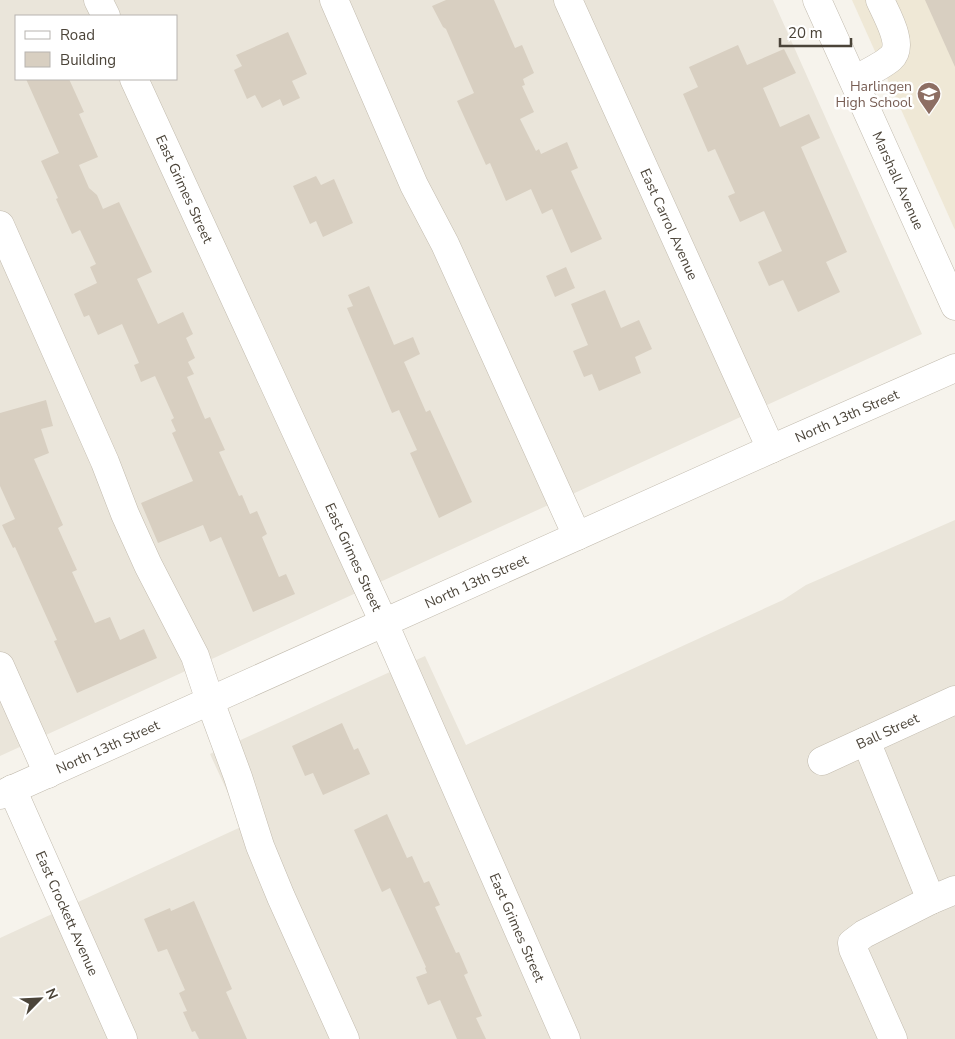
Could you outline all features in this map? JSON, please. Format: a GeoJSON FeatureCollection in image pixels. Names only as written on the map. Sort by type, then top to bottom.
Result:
{"type":"FeatureCollection","features":[{"type":"Feature","properties":{"kind":"street"},"geometry":{"type":"LineString","coordinates":[[98,0],[106,15]]}},
{"type":"Feature","properties":{"kind":"street"},"geometry":{"type":"LineString","coordinates":[[334,0],[414,185],[445,244],[576,536]]}},
{"type":"Feature","properties":{"kind":"street","name":"East Carrol Avenue"},"geometry":{"type":"LineString","coordinates":[[568,0],[771,449]]}},
{"type":"Feature","properties":{"kind":"street","name":"Marshall Avenue"},"geometry":{"type":"LineString","coordinates":[[817,0],[955,306]]}},
{"type":"Feature","properties":{"kind":"street"},"geometry":{"type":"LineString","coordinates":[[854,80],[891,58],[896,50],[895,34],[880,0]]}},
{"type":"Feature","properties":{"kind":"street","name":"East Grimes Street"},"geometry":{"type":"LineString","coordinates":[[134,80],[384,623],[566,1039]]}},
{"type":"Feature","properties":{"kind":"street"},"geometry":{"type":"LineString","coordinates":[[0,225],[105,462],[124,514],[148,566],[195,656],[238,777],[260,846],[345,1039]]}},
{"type":"Feature","properties":{"kind":"street","name":"North 13th Street"},"geometry":{"type":"LineString","coordinates":[[6,792],[955,368]]}},
{"type":"Feature","properties":{"kind":"street"},"geometry":{"type":"LineString","coordinates":[[0,666],[48,774]]}},
{"type":"Feature","properties":{"kind":"street","name":"Ball Street"},"geometry":{"type":"LineString","coordinates":[[822,761],[955,700]]}},
{"type":"Feature","properties":{"kind":"street"},"geometry":{"type":"LineString","coordinates":[[866,741],[943,895],[864,934],[852,943],[893,1039]]}},
{"type":"Feature","properties":{"kind":"street","name":"East Crockett Avenue"},"geometry":{"type":"LineString","coordinates":[[6,792],[123,1039]]}},
{"type":"Feature","properties":{"kind":"shaded area"},"geometry":{"type":"Polygon","coordinates":[[[0,0],[773,0],[922,334],[0,756],[0,0]]]}},
{"type":"Feature","properties":{"kind":"shaded area","name":"Harlingen High School"},"geometry":{"type":"Polygon","coordinates":[[[852,0],[955,0],[955,230],[852,0]]]}},
{"type":"Feature","properties":{"kind":"shaded area"},"geometry":{"type":"Polygon","coordinates":[[[955,520],[955,1039],[0,1039],[0,938],[243,826],[210,754],[425,656],[466,745],[783,600],[806,585],[955,520]]]}},
{"type":"Feature","properties":{"kind":"building"},"geometry":{"type":"Polygon","coordinates":[[[446,0],[494,0],[515,48],[522,45],[534,73],[523,79],[525,85],[522,86],[534,112],[520,119],[536,151],[539,149],[541,154],[567,142],[578,168],[571,171],[602,239],[571,253],[552,209],[542,214],[531,189],[506,201],[490,163],[486,165],[457,101],[474,93],[446,29],[443,27],[432,6],[446,0]]]}},
{"type":"Feature","properties":{"kind":"building"},"geometry":{"type":"Polygon","coordinates":[[[925,0],[955,0],[955,67],[925,0]]]}},
{"type":"Feature","properties":{"kind":"building"},"geometry":{"type":"Polygon","coordinates":[[[288,32],[307,74],[292,81],[300,98],[283,106],[280,99],[262,108],[255,95],[247,99],[234,70],[242,66],[236,55],[288,32]]]}},
{"type":"Feature","properties":{"kind":"building"},"geometry":{"type":"Polygon","coordinates":[[[738,45],[747,65],[784,49],[796,73],[763,88],[780,127],[809,114],[820,138],[801,147],[847,252],[826,262],[840,292],[798,312],[783,280],[769,286],[758,262],[782,251],[764,211],[740,222],[728,196],[735,193],[715,149],[708,152],[683,94],[698,87],[689,67],[738,45]]]}},
{"type":"Feature","properties":{"kind":"building"},"geometry":{"type":"Polygon","coordinates":[[[26,80],[69,80],[84,112],[79,114],[98,157],[79,165],[89,188],[97,195],[103,209],[119,202],[152,272],[137,279],[158,324],[183,312],[193,334],[186,338],[195,358],[188,362],[194,374],[187,377],[205,419],[210,417],[225,450],[219,452],[239,496],[242,495],[250,514],[257,511],[267,534],[262,537],[279,577],[286,574],[295,594],[253,612],[221,537],[210,542],[203,525],[158,543],[141,503],[193,481],[172,433],[176,431],[171,420],[174,418],[155,376],[141,382],[134,365],[139,363],[122,324],[98,335],[89,315],[84,317],[74,294],[97,283],[90,267],[96,264],[80,230],[72,234],[41,161],[59,153],[26,80]]]}},
{"type":"Feature","properties":{"kind":"building"},"geometry":{"type":"Polygon","coordinates":[[[316,176],[321,185],[334,179],[353,223],[323,237],[316,221],[310,224],[293,186],[316,176]]]}},
{"type":"Feature","properties":{"kind":"building"},"geometry":{"type":"Polygon","coordinates":[[[566,267],[575,288],[555,297],[546,276],[566,267]]]}},
{"type":"Feature","properties":{"kind":"building"},"geometry":{"type":"Polygon","coordinates":[[[369,286],[394,345],[413,337],[420,354],[404,362],[426,412],[430,410],[472,502],[439,518],[410,453],[417,450],[399,410],[392,413],[347,308],[353,306],[348,295],[369,286]]]}},
{"type":"Feature","properties":{"kind":"building"},"geometry":{"type":"Polygon","coordinates":[[[605,290],[621,328],[639,320],[652,349],[635,357],[641,373],[599,391],[592,374],[584,377],[573,351],[588,345],[571,304],[605,290]]]}},
{"type":"Feature","properties":{"kind":"building"},"geometry":{"type":"Polygon","coordinates":[[[46,400],[53,426],[41,429],[49,453],[34,459],[63,525],[58,528],[77,570],[72,572],[95,623],[110,617],[120,640],[144,629],[157,658],[77,693],[54,641],[57,640],[15,547],[13,548],[2,525],[15,519],[0,486],[0,413],[46,400]]]}},
{"type":"Feature","properties":{"kind":"building"},"geometry":{"type":"Polygon","coordinates":[[[342,723],[354,750],[358,748],[370,774],[323,795],[313,773],[305,776],[292,746],[342,723]]]}},
{"type":"Feature","properties":{"kind":"building"},"geometry":{"type":"Polygon","coordinates":[[[387,814],[407,858],[412,856],[424,883],[429,881],[440,905],[435,907],[456,953],[459,952],[468,973],[464,975],[482,1016],[476,1018],[486,1039],[457,1039],[440,1000],[428,1005],[416,977],[427,973],[426,967],[390,888],[382,892],[354,830],[387,814]]]}},
{"type":"Feature","properties":{"kind":"building"},"geometry":{"type":"Polygon","coordinates":[[[194,901],[232,989],[226,992],[247,1039],[199,1039],[195,1031],[192,1032],[183,1012],[187,1011],[179,993],[185,990],[167,949],[158,952],[144,919],[170,908],[171,911],[194,901]]]}},
{"type":"Feature","properties":{"kind":"place","name":"Harlingen High School"},"geometry":{"type":"Point","coordinates":[929,115]}}]}
